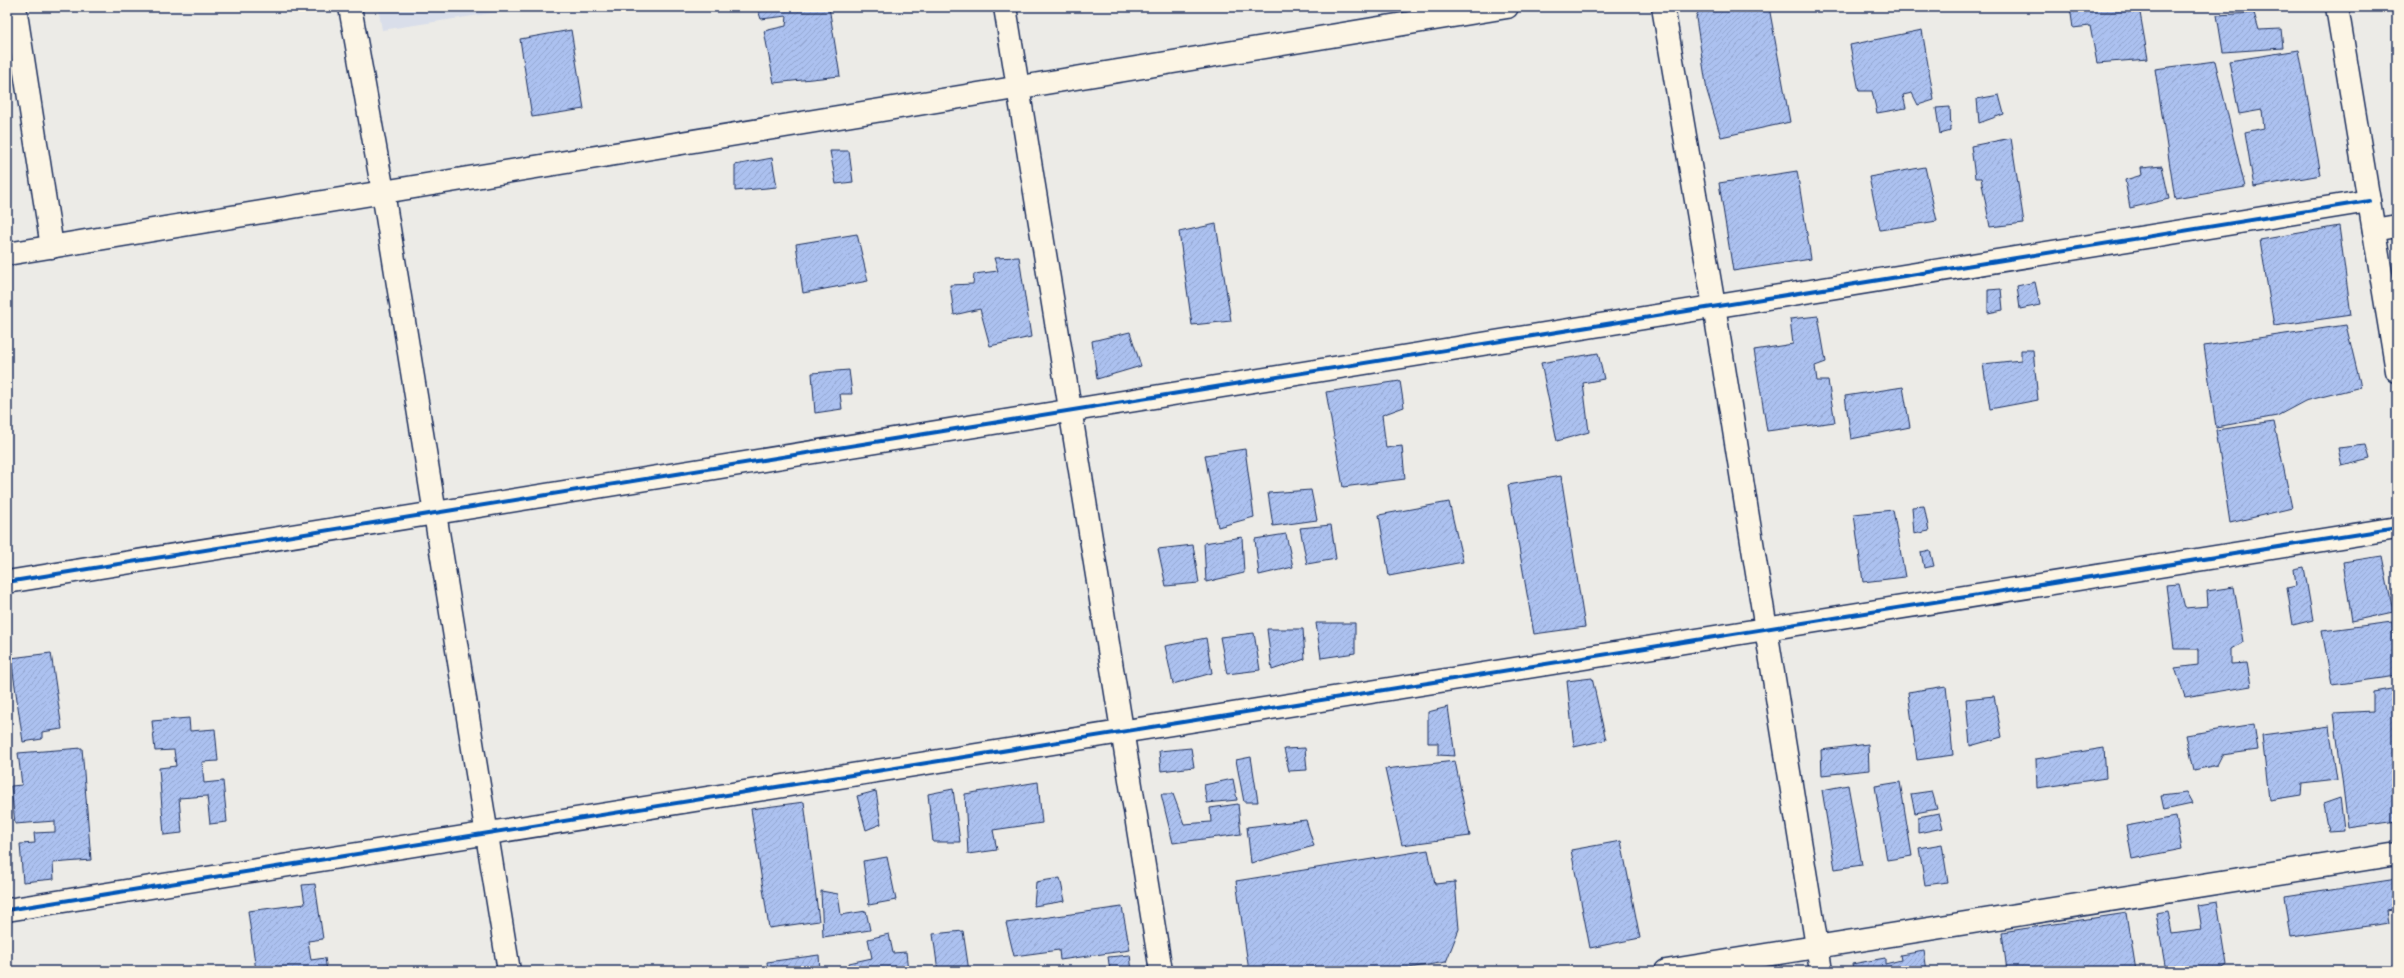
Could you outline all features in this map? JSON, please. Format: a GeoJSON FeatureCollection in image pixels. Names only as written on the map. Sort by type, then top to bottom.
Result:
{"type":"FeatureCollection","features":[{"type":"Feature","properties":{"kind":"street"},"geometry":{"type":"LineString","coordinates":[[15,7],[52,247]]}},
{"type":"Feature","properties":{"kind":"street"},"geometry":{"type":"LineString","coordinates":[[350,7],[383,192],[509,971]]}},
{"type":"Feature","properties":{"kind":"street"},"geometry":{"type":"LineString","coordinates":[[1005,7],[1161,971]]}},
{"type":"Feature","properties":{"kind":"street"},"geometry":{"type":"LineString","coordinates":[[7,254],[1507,7]]}},
{"type":"Feature","properties":{"kind":"street"},"geometry":{"type":"LineString","coordinates":[[1663,7],[1714,306],[1822,971]]}},
{"type":"Feature","properties":{"kind":"street"},"geometry":{"type":"LineString","coordinates":[[2338,7],[2397,371]]}},
{"type":"Feature","properties":{"kind":"street"},"geometry":{"type":"LineString","coordinates":[[7,582],[2369,201]]}},
{"type":"Feature","properties":{"kind":"street"},"geometry":{"type":"LineString","coordinates":[[2374,230],[2397,226]]}},
{"type":"Feature","properties":{"kind":"street"},"geometry":{"type":"LineString","coordinates":[[7,910],[2397,528]]}},
{"type":"Feature","properties":{"kind":"street"},"geometry":{"type":"LineString","coordinates":[[1666,971],[2397,854]]}},
{"type":"Feature","properties":{"kind":"shaded area"},"geometry":{"type":"Polygon","coordinates":[[[378,7],[532,7],[382,30],[378,7]]]}},
{"type":"Feature","properties":{"kind":"building"},"geometry":{"type":"Polygon","coordinates":[[[757,7],[829,7],[840,76],[774,83],[764,31],[786,26],[787,16],[761,19],[757,7]]]}},
{"type":"Feature","properties":{"kind":"building"},"geometry":{"type":"Polygon","coordinates":[[[1700,7],[1769,7],[1790,122],[1721,137],[1707,91],[1696,18],[1700,7]]]}},
{"type":"Feature","properties":{"kind":"building"},"geometry":{"type":"Polygon","coordinates":[[[2070,7],[2139,7],[2148,59],[2097,63],[2090,26],[2073,28],[2070,7]]]}},
{"type":"Feature","properties":{"kind":"building"},"geometry":{"type":"Polygon","coordinates":[[[2254,13],[2259,30],[2281,29],[2283,48],[2223,52],[2217,15],[2254,13]]]}},
{"type":"Feature","properties":{"kind":"building"},"geometry":{"type":"Polygon","coordinates":[[[571,30],[584,109],[532,117],[520,39],[571,30]]]}},
{"type":"Feature","properties":{"kind":"building"},"geometry":{"type":"Polygon","coordinates":[[[1922,30],[1934,100],[1918,105],[1912,93],[1903,95],[1906,108],[1877,113],[1872,91],[1859,91],[1850,45],[1922,30]]]}},
{"type":"Feature","properties":{"kind":"building"},"geometry":{"type":"Polygon","coordinates":[[[2299,50],[2321,175],[2254,187],[2245,132],[2264,128],[2262,110],[2239,114],[2229,61],[2299,50]]]}},
{"type":"Feature","properties":{"kind":"building"},"geometry":{"type":"Polygon","coordinates":[[[2215,61],[2245,187],[2175,199],[2155,69],[2215,61]]]}},
{"type":"Feature","properties":{"kind":"building"},"geometry":{"type":"Polygon","coordinates":[[[1999,95],[2004,114],[1979,123],[1977,99],[1999,95]]]}},
{"type":"Feature","properties":{"kind":"building"},"geometry":{"type":"Polygon","coordinates":[[[1950,107],[1951,131],[1940,134],[1936,108],[1950,107]]]}},
{"type":"Feature","properties":{"kind":"building"},"geometry":{"type":"Polygon","coordinates":[[[2011,138],[2024,223],[1990,227],[1981,178],[1975,178],[1971,146],[2011,138]]]}},
{"type":"Feature","properties":{"kind":"building"},"geometry":{"type":"Polygon","coordinates":[[[830,151],[849,151],[853,182],[836,184],[830,151]]]}},
{"type":"Feature","properties":{"kind":"building"},"geometry":{"type":"Polygon","coordinates":[[[772,158],[777,187],[735,191],[735,165],[772,158]]]}},
{"type":"Feature","properties":{"kind":"building"},"geometry":{"type":"Polygon","coordinates":[[[2162,166],[2169,199],[2130,208],[2125,180],[2142,175],[2141,168],[2162,166]]]}},
{"type":"Feature","properties":{"kind":"building"},"geometry":{"type":"Polygon","coordinates":[[[1925,167],[1937,221],[1880,230],[1869,177],[1925,167]]]}},
{"type":"Feature","properties":{"kind":"building"},"geometry":{"type":"Polygon","coordinates":[[[1797,171],[1811,259],[1733,271],[1719,183],[1797,171]]]}},
{"type":"Feature","properties":{"kind":"building"},"geometry":{"type":"Polygon","coordinates":[[[1216,224],[1231,321],[1192,325],[1179,232],[1216,224]]]}},
{"type":"Feature","properties":{"kind":"building"},"geometry":{"type":"Polygon","coordinates":[[[2339,226],[2351,315],[2274,326],[2260,240],[2339,226]]]}},
{"type":"Feature","properties":{"kind":"building"},"geometry":{"type":"Polygon","coordinates":[[[857,234],[868,281],[803,293],[796,244],[857,234]]]}},
{"type":"Feature","properties":{"kind":"building"},"geometry":{"type":"Polygon","coordinates":[[[1019,257],[1031,337],[990,346],[980,309],[954,315],[950,285],[973,284],[974,274],[998,271],[994,258],[1019,257]]]}},
{"type":"Feature","properties":{"kind":"building"},"geometry":{"type":"Polygon","coordinates":[[[2035,282],[2040,305],[2020,309],[2017,286],[2035,282]]]}},
{"type":"Feature","properties":{"kind":"building"},"geometry":{"type":"Polygon","coordinates":[[[2001,289],[2003,310],[1988,313],[1988,290],[2001,289]]]}},
{"type":"Feature","properties":{"kind":"building"},"geometry":{"type":"Polygon","coordinates":[[[1818,316],[1826,362],[1815,366],[1817,381],[1828,381],[1835,422],[1767,431],[1754,350],[1793,344],[1790,319],[1818,316]]]}},
{"type":"Feature","properties":{"kind":"building"},"geometry":{"type":"Polygon","coordinates":[[[2346,325],[2361,387],[2305,401],[2277,416],[2216,427],[2204,346],[2346,325]]]}},
{"type":"Feature","properties":{"kind":"building"},"geometry":{"type":"Polygon","coordinates":[[[1130,332],[1141,366],[1097,379],[1092,341],[1130,332]]]}},
{"type":"Feature","properties":{"kind":"building"},"geometry":{"type":"Polygon","coordinates":[[[2021,350],[2033,350],[2038,400],[1990,409],[1983,364],[2021,360],[2021,350]]]}},
{"type":"Feature","properties":{"kind":"building"},"geometry":{"type":"Polygon","coordinates":[[[1598,353],[1604,379],[1583,383],[1589,432],[1557,441],[1541,363],[1598,353]]]}},
{"type":"Feature","properties":{"kind":"building"},"geometry":{"type":"Polygon","coordinates":[[[849,370],[852,394],[840,394],[842,409],[815,413],[812,373],[849,370]]]}},
{"type":"Feature","properties":{"kind":"building"},"geometry":{"type":"Polygon","coordinates":[[[1400,381],[1404,407],[1382,415],[1386,448],[1402,446],[1405,479],[1343,487],[1326,392],[1400,381]]]}},
{"type":"Feature","properties":{"kind":"building"},"geometry":{"type":"Polygon","coordinates":[[[1903,387],[1910,427],[1851,439],[1845,396],[1903,387]]]}},
{"type":"Feature","properties":{"kind":"building"},"geometry":{"type":"Polygon","coordinates":[[[2274,422],[2292,508],[2230,523],[2216,430],[2274,422]]]}},
{"type":"Feature","properties":{"kind":"building"},"geometry":{"type":"Polygon","coordinates":[[[2366,445],[2370,459],[2342,466],[2338,448],[2366,445]]]}},
{"type":"Feature","properties":{"kind":"building"},"geometry":{"type":"Polygon","coordinates":[[[1245,449],[1254,517],[1218,527],[1205,455],[1245,449]]]}},
{"type":"Feature","properties":{"kind":"building"},"geometry":{"type":"Polygon","coordinates":[[[1561,476],[1585,627],[1534,634],[1508,485],[1561,476]]]}},
{"type":"Feature","properties":{"kind":"building"},"geometry":{"type":"Polygon","coordinates":[[[1311,490],[1317,520],[1273,526],[1268,493],[1311,490]]]}},
{"type":"Feature","properties":{"kind":"building"},"geometry":{"type":"Polygon","coordinates":[[[1449,502],[1463,562],[1389,576],[1379,515],[1449,502]]]}},
{"type":"Feature","properties":{"kind":"building"},"geometry":{"type":"Polygon","coordinates":[[[1924,506],[1929,531],[1914,534],[1912,507],[1924,506]]]}},
{"type":"Feature","properties":{"kind":"building"},"geometry":{"type":"Polygon","coordinates":[[[1893,510],[1905,577],[1863,582],[1854,514],[1893,510]]]}},
{"type":"Feature","properties":{"kind":"building"},"geometry":{"type":"Polygon","coordinates":[[[1331,525],[1336,559],[1307,564],[1300,528],[1331,525]]]}},
{"type":"Feature","properties":{"kind":"building"},"geometry":{"type":"Polygon","coordinates":[[[1286,534],[1293,567],[1259,575],[1255,539],[1286,534]]]}},
{"type":"Feature","properties":{"kind":"building"},"geometry":{"type":"Polygon","coordinates":[[[1242,537],[1244,573],[1206,582],[1204,543],[1242,537]]]}},
{"type":"Feature","properties":{"kind":"building"},"geometry":{"type":"Polygon","coordinates":[[[1193,545],[1199,583],[1166,586],[1158,549],[1193,545]]]}},
{"type":"Feature","properties":{"kind":"building"},"geometry":{"type":"Polygon","coordinates":[[[1930,550],[1934,566],[1924,568],[1921,552],[1930,550]]]}},
{"type":"Feature","properties":{"kind":"building"},"geometry":{"type":"Polygon","coordinates":[[[2382,556],[2393,612],[2352,621],[2343,562],[2382,556]]]}},
{"type":"Feature","properties":{"kind":"building"},"geometry":{"type":"Polygon","coordinates":[[[2304,567],[2313,620],[2293,625],[2287,588],[2296,586],[2294,569],[2304,567]]]}},
{"type":"Feature","properties":{"kind":"building"},"geometry":{"type":"Polygon","coordinates":[[[2179,584],[2185,608],[2208,606],[2207,591],[2234,587],[2243,642],[2231,649],[2231,664],[2247,663],[2251,686],[2185,697],[2175,668],[2198,665],[2198,649],[2174,649],[2166,585],[2179,584]]]}},
{"type":"Feature","properties":{"kind":"building"},"geometry":{"type":"Polygon","coordinates":[[[2392,622],[2397,676],[2332,685],[2322,631],[2392,622]]]}},
{"type":"Feature","properties":{"kind":"building"},"geometry":{"type":"Polygon","coordinates":[[[1316,623],[1355,623],[1355,653],[1321,658],[1316,623]]]}},
{"type":"Feature","properties":{"kind":"building"},"geometry":{"type":"Polygon","coordinates":[[[1267,629],[1303,629],[1305,659],[1272,670],[1267,629]]]}},
{"type":"Feature","properties":{"kind":"building"},"geometry":{"type":"Polygon","coordinates":[[[1254,633],[1260,670],[1227,674],[1220,637],[1254,633]]]}},
{"type":"Feature","properties":{"kind":"building"},"geometry":{"type":"Polygon","coordinates":[[[1206,638],[1212,673],[1173,684],[1165,646],[1206,638]]]}},
{"type":"Feature","properties":{"kind":"building"},"geometry":{"type":"Polygon","coordinates":[[[51,653],[62,729],[42,732],[42,739],[23,742],[11,658],[51,653]]]}},
{"type":"Feature","properties":{"kind":"building"},"geometry":{"type":"Polygon","coordinates":[[[1592,678],[1606,740],[1574,747],[1567,681],[1592,678]]]}},
{"type":"Feature","properties":{"kind":"building"},"geometry":{"type":"Polygon","coordinates":[[[1946,686],[1953,755],[1917,760],[1908,692],[1946,686]]]}},
{"type":"Feature","properties":{"kind":"building"},"geometry":{"type":"Polygon","coordinates":[[[2397,688],[2397,821],[2348,828],[2334,713],[2373,711],[2373,692],[2397,688]]]}},
{"type":"Feature","properties":{"kind":"building"},"geometry":{"type":"Polygon","coordinates":[[[1994,696],[2002,737],[1970,746],[1966,699],[1994,696]]]}},
{"type":"Feature","properties":{"kind":"building"},"geometry":{"type":"Polygon","coordinates":[[[1448,707],[1455,756],[1438,755],[1438,743],[1428,743],[1428,712],[1448,707]]]}},
{"type":"Feature","properties":{"kind":"building"},"geometry":{"type":"Polygon","coordinates":[[[189,718],[190,731],[215,729],[218,761],[202,762],[204,783],[223,781],[227,822],[210,824],[207,796],[179,798],[182,833],[164,835],[159,768],[176,766],[174,750],[155,751],[152,721],[189,718]]]}},
{"type":"Feature","properties":{"kind":"building"},"geometry":{"type":"Polygon","coordinates":[[[2254,724],[2258,750],[2222,755],[2217,765],[2194,770],[2186,735],[2254,724]]]}},
{"type":"Feature","properties":{"kind":"building"},"geometry":{"type":"Polygon","coordinates":[[[2329,726],[2337,780],[2302,784],[2301,795],[2269,800],[2262,735],[2329,726]]]}},
{"type":"Feature","properties":{"kind":"building"},"geometry":{"type":"Polygon","coordinates":[[[1868,744],[1869,770],[1822,775],[1821,750],[1868,744]]]}},
{"type":"Feature","properties":{"kind":"building"},"geometry":{"type":"Polygon","coordinates":[[[82,748],[91,860],[53,863],[54,879],[23,882],[20,844],[35,843],[34,833],[55,832],[55,821],[15,824],[11,786],[22,785],[18,753],[82,748]]]}},
{"type":"Feature","properties":{"kind":"building"},"geometry":{"type":"Polygon","coordinates":[[[1191,748],[1194,767],[1161,771],[1159,751],[1191,748]]]}},
{"type":"Feature","properties":{"kind":"building"},"geometry":{"type":"Polygon","coordinates":[[[1305,748],[1307,770],[1289,771],[1284,749],[1305,748]]]}},
{"type":"Feature","properties":{"kind":"building"},"geometry":{"type":"Polygon","coordinates":[[[2104,748],[2106,778],[2037,788],[2036,759],[2104,748]]]}},
{"type":"Feature","properties":{"kind":"building"},"geometry":{"type":"Polygon","coordinates":[[[1251,757],[1258,802],[1244,802],[1236,760],[1251,757]]]}},
{"type":"Feature","properties":{"kind":"building"},"geometry":{"type":"Polygon","coordinates":[[[1455,761],[1470,836],[1402,845],[1385,769],[1455,761]]]}},
{"type":"Feature","properties":{"kind":"building"},"geometry":{"type":"Polygon","coordinates":[[[1233,779],[1237,800],[1207,803],[1204,785],[1233,779]]]}},
{"type":"Feature","properties":{"kind":"building"},"geometry":{"type":"Polygon","coordinates":[[[1038,782],[1042,823],[993,830],[997,850],[968,854],[965,794],[1038,782]]]}},
{"type":"Feature","properties":{"kind":"building"},"geometry":{"type":"Polygon","coordinates":[[[1900,782],[1912,856],[1887,860],[1875,786],[1900,782]]]}},
{"type":"Feature","properties":{"kind":"building"},"geometry":{"type":"Polygon","coordinates":[[[1848,785],[1862,865],[1835,869],[1822,790],[1848,785]]]}},
{"type":"Feature","properties":{"kind":"building"},"geometry":{"type":"Polygon","coordinates":[[[953,789],[960,842],[933,842],[928,794],[953,789]]]}},
{"type":"Feature","properties":{"kind":"building"},"geometry":{"type":"Polygon","coordinates":[[[876,791],[881,824],[866,830],[857,796],[876,791]]]}},
{"type":"Feature","properties":{"kind":"building"},"geometry":{"type":"Polygon","coordinates":[[[1932,791],[1937,809],[1915,813],[1911,794],[1932,791]]]}},
{"type":"Feature","properties":{"kind":"building"},"geometry":{"type":"Polygon","coordinates":[[[2186,793],[2192,804],[2164,810],[2161,796],[2186,793]]]}},
{"type":"Feature","properties":{"kind":"building"},"geometry":{"type":"Polygon","coordinates":[[[1161,794],[1173,794],[1184,824],[1211,822],[1210,808],[1238,804],[1241,834],[1173,843],[1161,794]]]}},
{"type":"Feature","properties":{"kind":"building"},"geometry":{"type":"Polygon","coordinates":[[[2340,798],[2344,830],[2328,831],[2323,804],[2340,798]]]}},
{"type":"Feature","properties":{"kind":"building"},"geometry":{"type":"Polygon","coordinates":[[[804,802],[819,921],[769,928],[751,809],[804,802]]]}},
{"type":"Feature","properties":{"kind":"building"},"geometry":{"type":"Polygon","coordinates":[[[1939,813],[1943,828],[1918,833],[1918,817],[1939,813]]]}},
{"type":"Feature","properties":{"kind":"building"},"geometry":{"type":"Polygon","coordinates":[[[2176,817],[2182,849],[2132,859],[2126,826],[2176,817]]]}},
{"type":"Feature","properties":{"kind":"building"},"geometry":{"type":"Polygon","coordinates":[[[1306,820],[1314,846],[1251,863],[1247,827],[1306,820]]]}},
{"type":"Feature","properties":{"kind":"building"},"geometry":{"type":"Polygon","coordinates":[[[1621,841],[1640,938],[1590,948],[1571,850],[1621,841]]]}},
{"type":"Feature","properties":{"kind":"building"},"geometry":{"type":"Polygon","coordinates":[[[1942,844],[1948,882],[1925,885],[1919,848],[1942,844]]]}},
{"type":"Feature","properties":{"kind":"building"},"geometry":{"type":"Polygon","coordinates":[[[1428,850],[1435,884],[1455,882],[1459,929],[1446,962],[1390,971],[1249,971],[1236,881],[1428,850]]]}},
{"type":"Feature","properties":{"kind":"building"},"geometry":{"type":"Polygon","coordinates":[[[887,857],[896,900],[869,905],[863,861],[887,857]]]}},
{"type":"Feature","properties":{"kind":"building"},"geometry":{"type":"Polygon","coordinates":[[[1060,878],[1065,901],[1034,906],[1036,882],[1060,878]]]}},
{"type":"Feature","properties":{"kind":"building"},"geometry":{"type":"Polygon","coordinates":[[[2397,879],[2397,908],[2387,910],[2389,923],[2291,937],[2285,896],[2397,879]]]}},
{"type":"Feature","properties":{"kind":"building"},"geometry":{"type":"Polygon","coordinates":[[[315,884],[323,939],[308,941],[311,960],[325,958],[327,971],[256,971],[248,911],[305,904],[302,885],[315,884]]]}},
{"type":"Feature","properties":{"kind":"building"},"geometry":{"type":"Polygon","coordinates":[[[821,891],[838,894],[841,915],[866,911],[870,930],[823,937],[821,891]]]}},
{"type":"Feature","properties":{"kind":"building"},"geometry":{"type":"Polygon","coordinates":[[[2217,902],[2227,965],[2223,968],[2223,971],[2166,971],[2156,913],[2168,911],[2172,934],[2202,930],[2198,905],[2217,902]]]}},
{"type":"Feature","properties":{"kind":"building"},"geometry":{"type":"Polygon","coordinates":[[[1122,907],[1130,950],[1060,960],[1059,950],[1014,956],[1006,923],[1122,907]]]}},
{"type":"Feature","properties":{"kind":"building"},"geometry":{"type":"Polygon","coordinates":[[[2127,913],[2136,971],[2007,971],[2002,932],[2127,913]]]}},
{"type":"Feature","properties":{"kind":"building"},"geometry":{"type":"Polygon","coordinates":[[[963,931],[969,971],[938,971],[933,934],[963,931]]]}},
{"type":"Feature","properties":{"kind":"building"},"geometry":{"type":"Polygon","coordinates":[[[889,934],[893,953],[906,952],[908,971],[850,971],[849,963],[872,958],[868,939],[889,934]]]}},
{"type":"Feature","properties":{"kind":"building"},"geometry":{"type":"Polygon","coordinates":[[[1924,951],[1927,971],[1847,971],[1853,968],[1852,964],[1885,958],[1885,964],[1901,960],[1900,955],[1924,951]]]}},
{"type":"Feature","properties":{"kind":"building"},"geometry":{"type":"Polygon","coordinates":[[[819,955],[820,971],[768,971],[767,962],[819,955]]]}},
{"type":"Feature","properties":{"kind":"building"},"geometry":{"type":"Polygon","coordinates":[[[1130,955],[1132,971],[1110,971],[1108,957],[1130,955]]]}},
{"type":"Feature","properties":{"kind":"cycle path"},"geometry":{"type":"LineString","coordinates":[[7,582],[2369,201]]}},
{"type":"Feature","properties":{"kind":"cycle path"},"geometry":{"type":"LineString","coordinates":[[7,910],[2397,528]]}}]}
